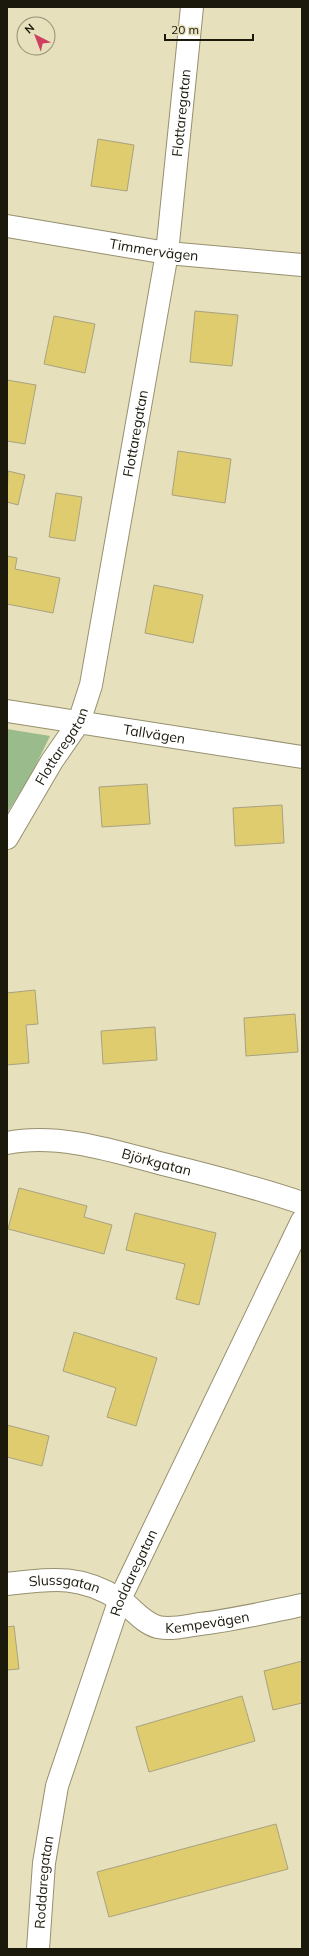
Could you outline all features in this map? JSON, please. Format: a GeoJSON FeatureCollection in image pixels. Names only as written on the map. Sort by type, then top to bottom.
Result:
{"type":"FeatureCollection","features":[{"type":"Feature","properties":{"kind":"street","name":"Flottaregatan"},"geometry":{"type":"LineString","coordinates":[[7,838],[52,761],[79,722],[91,685],[167,253],[192,7]]}},
{"type":"Feature","properties":{"kind":"street","name":"Timmervägen"},"geometry":{"type":"LineString","coordinates":[[7,226],[167,253],[302,264]]}},
{"type":"Feature","properties":{"kind":"street","name":"Tallvägen"},"geometry":{"type":"LineString","coordinates":[[7,711],[302,758]]}},
{"type":"Feature","properties":{"kind":"street","name":"Björkgatan"},"geometry":{"type":"LineString","coordinates":[[7,1143],[58,1140],[132,1156],[249,1185],[302,1203]]}},
{"type":"Feature","properties":{"kind":"street","name":"Roddaregatan"},"geometry":{"type":"LineString","coordinates":[[38,1949],[44,1863],[57,1786],[120,1600],[302,1221]]}},
{"type":"Feature","properties":{"kind":"street","name":"Slussgatan"},"geometry":{"type":"LineString","coordinates":[[7,1584],[59,1579],[98,1587],[120,1600]]}},
{"type":"Feature","properties":{"kind":"street","name":"Kempevägen"},"geometry":{"type":"LineString","coordinates":[[120,1600],[147,1622],[156,1626],[170,1628],[230,1620],[302,1605]]}},
{"type":"Feature","properties":{"kind":"green space"},"geometry":{"type":"Polygon","coordinates":[[[7,729],[50,736],[31,775],[7,813],[7,729]]]}},
{"type":"Feature","properties":{"kind":"building"},"geometry":{"type":"Polygon","coordinates":[[[98,139],[134,145],[127,191],[91,186],[98,139]]]}},
{"type":"Feature","properties":{"kind":"building"},"geometry":{"type":"Polygon","coordinates":[[[195,311],[238,315],[232,366],[190,362],[195,311]]]}},
{"type":"Feature","properties":{"kind":"building"},"geometry":{"type":"Polygon","coordinates":[[[54,316],[95,324],[85,373],[44,364],[54,316]]]}},
{"type":"Feature","properties":{"kind":"building"},"geometry":{"type":"Polygon","coordinates":[[[7,380],[36,385],[25,444],[7,441],[7,380]]]}},
{"type":"Feature","properties":{"kind":"building"},"geometry":{"type":"Polygon","coordinates":[[[178,451],[231,459],[225,503],[172,495],[178,451]]]}},
{"type":"Feature","properties":{"kind":"building"},"geometry":{"type":"Polygon","coordinates":[[[8,471],[25,475],[18,505],[7,502],[8,471]]]}},
{"type":"Feature","properties":{"kind":"building"},"geometry":{"type":"Polygon","coordinates":[[[56,493],[82,497],[75,541],[49,537],[56,493]]]}},
{"type":"Feature","properties":{"kind":"building"},"geometry":{"type":"Polygon","coordinates":[[[7,556],[17,558],[15,569],[60,578],[53,613],[7,604],[7,556]]]}},
{"type":"Feature","properties":{"kind":"building"},"geometry":{"type":"Polygon","coordinates":[[[154,585],[203,595],[193,643],[145,633],[154,585]]]}},
{"type":"Feature","properties":{"kind":"building"},"geometry":{"type":"Polygon","coordinates":[[[147,784],[150,824],[102,827],[99,787],[147,784]]]}},
{"type":"Feature","properties":{"kind":"building"},"geometry":{"type":"Polygon","coordinates":[[[282,805],[284,843],[235,846],[233,808],[282,805]]]}},
{"type":"Feature","properties":{"kind":"building"},"geometry":{"type":"Polygon","coordinates":[[[35,990],[38,1024],[26,1025],[29,1063],[7,1065],[7,993],[35,990]]]}},
{"type":"Feature","properties":{"kind":"building"},"geometry":{"type":"Polygon","coordinates":[[[295,1014],[298,1052],[246,1056],[244,1018],[295,1014]]]}},
{"type":"Feature","properties":{"kind":"building"},"geometry":{"type":"Polygon","coordinates":[[[155,1027],[157,1060],[103,1064],[101,1031],[155,1027]]]}},
{"type":"Feature","properties":{"kind":"building"},"geometry":{"type":"Polygon","coordinates":[[[19,1188],[87,1206],[84,1217],[112,1225],[104,1254],[8,1229],[19,1188]]]}},
{"type":"Feature","properties":{"kind":"building"},"geometry":{"type":"Polygon","coordinates":[[[135,1213],[216,1233],[199,1305],[176,1299],[185,1264],[126,1250],[135,1213]]]}},
{"type":"Feature","properties":{"kind":"building"},"geometry":{"type":"Polygon","coordinates":[[[74,1332],[157,1358],[136,1426],[107,1417],[116,1388],[63,1371],[74,1332]]]}},
{"type":"Feature","properties":{"kind":"building"},"geometry":{"type":"Polygon","coordinates":[[[7,1425],[49,1436],[42,1466],[7,1457],[7,1425]]]}},
{"type":"Feature","properties":{"kind":"building"},"geometry":{"type":"Polygon","coordinates":[[[14,1626],[19,1669],[7,1670],[7,1627],[14,1626]]]}},
{"type":"Feature","properties":{"kind":"building"},"geometry":{"type":"Polygon","coordinates":[[[302,1661],[302,1703],[273,1710],[264,1671],[302,1661]]]}},
{"type":"Feature","properties":{"kind":"building"},"geometry":{"type":"Polygon","coordinates":[[[242,1696],[255,1741],[149,1772],[136,1727],[242,1696]]]}},
{"type":"Feature","properties":{"kind":"building"},"geometry":{"type":"Polygon","coordinates":[[[276,1824],[288,1869],[109,1917],[97,1872],[276,1824]]]}}]}
